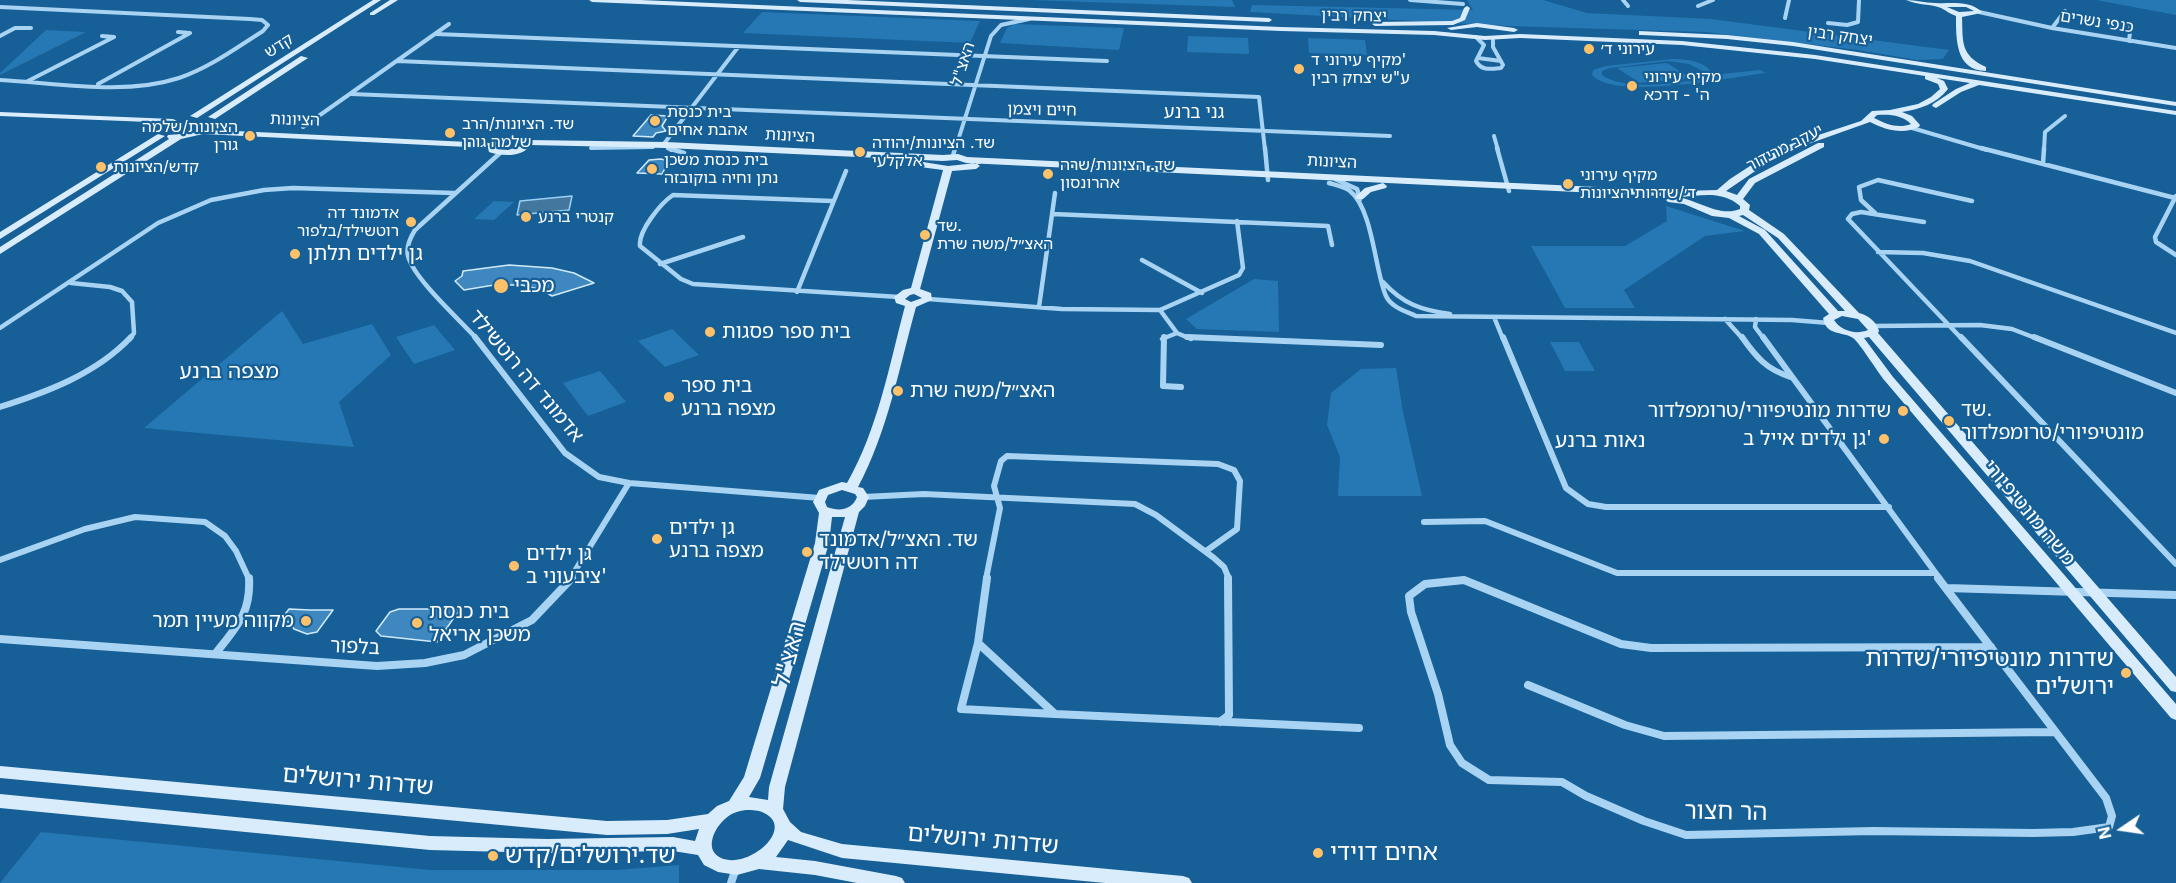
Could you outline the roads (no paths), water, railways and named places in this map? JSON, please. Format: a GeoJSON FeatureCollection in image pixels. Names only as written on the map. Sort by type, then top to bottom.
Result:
{"type":"FeatureCollection","features":[{"type":"Feature","properties":{"kind":"street","name":"קדש"},"geometry":{"type":"LineString","coordinates":[[194,116],[378,0]]}},
{"type":"Feature","properties":{"kind":"street","name":"קדש"},"geometry":{"type":"LineString","coordinates":[[204,132],[215,120],[395,0]]}},
{"type":"Feature","properties":{"kind":"street","name":"יצחק רבין"},"geometry":{"type":"LineString","coordinates":[[592,0],[1041,19],[1466,30]]}},
{"type":"Feature","properties":{"kind":"street","name":"יצחק רבין"},"geometry":{"type":"LineString","coordinates":[[800,0],[979,6],[1466,30]]}},
{"type":"Feature","properties":{"kind":"street"},"geometry":{"type":"LineString","coordinates":[[979,6],[999,0]]}},
{"type":"Feature","properties":{"kind":"street"},"geometry":{"type":"LineString","coordinates":[[1016,0],[1018,4],[1030,9]]}},
{"type":"Feature","properties":{"kind":"street"},"geometry":{"type":"LineString","coordinates":[[1410,0],[1463,4],[1472,15],[1496,32]]}},
{"type":"Feature","properties":{"kind":"street"},"geometry":{"type":"LineString","coordinates":[[1623,0],[1628,6]]}},
{"type":"Feature","properties":{"kind":"street"},"geometry":{"type":"LineString","coordinates":[[1698,6],[1713,0]]}},
{"type":"Feature","properties":{"kind":"street"},"geometry":{"type":"LineString","coordinates":[[1785,18],[1788,0]]}},
{"type":"Feature","properties":{"kind":"street"},"geometry":{"type":"LineString","coordinates":[[1828,23],[1847,25],[1858,22],[1859,0]]}},
{"type":"Feature","properties":{"kind":"street"},"geometry":{"type":"LineString","coordinates":[[1909,0],[1942,6],[1962,2],[1979,12]]}},
{"type":"Feature","properties":{"kind":"street"},"geometry":{"type":"LineString","coordinates":[[1370,25],[1453,23],[1463,19],[1463,4]]}},
{"type":"Feature","properties":{"kind":"street"},"geometry":{"type":"LineString","coordinates":[[1942,6],[1946,10],[1959,14],[1979,12]]}},
{"type":"Feature","properties":{"kind":"street"},"geometry":{"type":"LineString","coordinates":[[0,7],[250,19],[262,20],[268,25],[248,40],[177,79],[139,86],[0,80]]}},
{"type":"Feature","properties":{"kind":"street"},"geometry":{"type":"LineString","coordinates":[[2052,28],[2064,11]]}},
{"type":"Feature","properties":{"kind":"street","name":"כנפי נשרים"},"geometry":{"type":"LineString","coordinates":[[1979,12],[2052,28],[2176,48]]}},
{"type":"Feature","properties":{"kind":"street"},"geometry":{"type":"LineString","coordinates":[[1959,14],[1960,46],[1963,56],[1970,63],[2019,80]]}},
{"type":"Feature","properties":{"kind":"street"},"geometry":{"type":"LineString","coordinates":[[1466,30],[1472,22],[1472,15]]}},
{"type":"Feature","properties":{"kind":"street","name":"האצ\"ל"},"geometry":{"type":"LineString","coordinates":[[954,156],[991,36],[1001,25],[1014,21],[1041,19]]}},
{"type":"Feature","properties":{"kind":"street"},"geometry":{"type":"LineString","coordinates":[[2129,41],[2131,23]]}},
{"type":"Feature","properties":{"kind":"street"},"geometry":{"type":"LineString","coordinates":[[303,127],[449,24]]}},
{"type":"Feature","properties":{"kind":"street"},"geometry":{"type":"LineString","coordinates":[[0,36],[15,28],[32,28]]}},
{"type":"Feature","properties":{"kind":"street"},"geometry":{"type":"LineString","coordinates":[[1466,30],[1496,32]]}},
{"type":"Feature","properties":{"kind":"street"},"geometry":{"type":"LineString","coordinates":[[1466,30],[1484,45],[1478,58],[1478,65],[1487,70],[1501,68],[1501,61],[1494,47],[1496,32]]}},
{"type":"Feature","properties":{"kind":"street"},"geometry":{"type":"LineString","coordinates":[[98,84],[190,33],[178,32]]}},
{"type":"Feature","properties":{"kind":"street"},"geometry":{"type":"LineString","coordinates":[[1476,38],[1496,32]]}},
{"type":"Feature","properties":{"kind":"street","name":"יצחק רבין"},"geometry":{"type":"LineString","coordinates":[[1496,32],[1727,37],[1895,59],[2176,104]]}},
{"type":"Feature","properties":{"kind":"street","name":"יצחק רבין"},"geometry":{"type":"LineString","coordinates":[[1496,32],[1725,46],[1895,69],[2176,113]]}},
{"type":"Feature","properties":{"kind":"street"},"geometry":{"type":"LineString","coordinates":[[436,34],[1107,61]]}},
{"type":"Feature","properties":{"kind":"street"},"geometry":{"type":"LineString","coordinates":[[28,81],[114,37],[102,36]]}},
{"type":"Feature","properties":{"kind":"street"},"geometry":{"type":"LineString","coordinates":[[591,148],[645,148],[666,145],[739,46]]}},
{"type":"Feature","properties":{"kind":"street"},"geometry":{"type":"LineString","coordinates":[[1895,59],[1932,62],[1952,57],[1960,46]]}},
{"type":"Feature","properties":{"kind":"street"},"geometry":{"type":"LineString","coordinates":[[1478,58],[1501,61]]}},
{"type":"Feature","properties":{"kind":"street"},"geometry":{"type":"LineString","coordinates":[[397,61],[1259,97],[1268,176]]}},
{"type":"Feature","properties":{"kind":"street"},"geometry":{"type":"LineString","coordinates":[[1887,112],[1909,108],[1932,100],[1944,88],[1935,80],[1895,69]]}},
{"type":"Feature","properties":{"kind":"street"},"geometry":{"type":"LineString","coordinates":[[1912,123],[1917,113],[1945,101],[1962,87],[2005,86]]}},
{"type":"Feature","properties":{"kind":"street","name":"חיים ויצמן"},"geometry":{"type":"LineString","coordinates":[[351,94],[1390,136]]}},
{"type":"Feature","properties":{"kind":"street"},"geometry":{"type":"LineString","coordinates":[[1887,112],[1941,138],[2175,196],[2156,237],[2156,242],[2176,255]]}},
{"type":"Feature","properties":{"kind":"street","name":"יעקב מרידור"},"geometry":{"type":"LineString","coordinates":[[1719,193],[1749,170],[1775,155],[1870,119],[1870,116],[1875,113],[1887,112]]}},
{"type":"Feature","properties":{"kind":"street"},"geometry":{"type":"LineString","coordinates":[[0,114],[156,122],[194,116]]}},
{"type":"Feature","properties":{"kind":"street","name":"הציונות"},"geometry":{"type":"LineString","coordinates":[[194,116],[215,120],[303,127],[504,140],[520,138],[526,145],[940,162]]}},
{"type":"Feature","properties":{"kind":"street"},"geometry":{"type":"LineString","coordinates":[[2043,164],[2045,132],[2065,116]]}},
{"type":"Feature","properties":{"kind":"street"},"geometry":{"type":"LineString","coordinates":[[1870,119],[1888,127],[1912,123]]}},
{"type":"Feature","properties":{"kind":"street"},"geometry":{"type":"LineString","coordinates":[[0,120],[160,131],[178,137]]}},
{"type":"Feature","properties":{"kind":"street"},"geometry":{"type":"LineString","coordinates":[[0,236],[173,121]]}},
{"type":"Feature","properties":{"kind":"street","name":"יעקב מרידור"},"geometry":{"type":"LineString","coordinates":[[1738,199],[1752,181],[1812,148],[1857,133],[1888,127]]}},
{"type":"Feature","properties":{"kind":"street","name":"הציונות"},"geometry":{"type":"LineString","coordinates":[[204,132],[492,146]]}},
{"type":"Feature","properties":{"kind":"street"},"geometry":{"type":"LineString","coordinates":[[0,251],[178,137],[204,132]]}},
{"type":"Feature","properties":{"kind":"street"},"geometry":{"type":"LineString","coordinates":[[1494,135],[1508,188]]}},
{"type":"Feature","properties":{"kind":"street"},"geometry":{"type":"LineString","coordinates":[[504,140],[492,146],[492,150],[500,153],[511,152],[526,145]]}},
{"type":"Feature","properties":{"kind":"street","name":"הציונות"},"geometry":{"type":"LineString","coordinates":[[526,145],[666,145],[940,162]]}},
{"type":"Feature","properties":{"kind":"street"},"geometry":{"type":"LineString","coordinates":[[666,145],[668,148],[684,153]]}},
{"type":"Feature","properties":{"kind":"street","name":"אדמונד דה רוטשילד"},"geometry":{"type":"LineString","coordinates":[[500,153],[415,230],[409,239],[407,251],[416,273],[487,350],[565,453],[599,477],[629,483],[823,505]]}},
{"type":"Feature","properties":{"kind":"street"},"geometry":{"type":"LineString","coordinates":[[948,169],[940,162],[954,156],[965,163]]}},
{"type":"Feature","properties":{"kind":"street","name":"הציונות"},"geometry":{"type":"LineString","coordinates":[[965,163],[1508,188],[1719,193],[1738,199]]}},
{"type":"Feature","properties":{"kind":"street"},"geometry":{"type":"LineString","coordinates":[[948,169],[965,163]]}},
{"type":"Feature","properties":{"kind":"street"},"geometry":{"type":"LineString","coordinates":[[915,291],[948,169]]}},
{"type":"Feature","properties":{"kind":"street"},"geometry":{"type":"LineString","coordinates":[[797,292],[846,171]]}},
{"type":"Feature","properties":{"kind":"street","name":"הציונות"},"geometry":{"type":"LineString","coordinates":[[1327,180],[1383,186],[1508,188],[1670,200],[1691,203],[1703,211],[1730,215]]}},
{"type":"Feature","properties":{"kind":"street"},"geometry":{"type":"LineString","coordinates":[[1327,180],[1348,190],[1360,201]]}},
{"type":"Feature","properties":{"kind":"street"},"geometry":{"type":"LineString","coordinates":[[1876,213],[1863,204],[1858,192],[1859,188],[1878,180],[1972,201]]}},
{"type":"Feature","properties":{"kind":"street"},"geometry":{"type":"LineString","coordinates":[[1350,184],[1357,189],[1375,247],[1383,289],[1389,301],[1403,311],[1431,317],[1756,319],[1832,318],[1855,315]]}},
{"type":"Feature","properties":{"kind":"street"},"geometry":{"type":"LineString","coordinates":[[1360,201],[1368,189],[1383,186]]}},
{"type":"Feature","properties":{"kind":"street"},"geometry":{"type":"LineString","coordinates":[[0,328],[158,223],[211,200],[264,190],[293,188],[454,194]]}},
{"type":"Feature","properties":{"kind":"street"},"geometry":{"type":"LineString","coordinates":[[1039,307],[1055,193]]}},
{"type":"Feature","properties":{"kind":"street"},"geometry":{"type":"LineString","coordinates":[[1691,203],[1691,196],[1695,194]]}},
{"type":"Feature","properties":{"kind":"street"},"geometry":{"type":"LineString","coordinates":[[832,201],[673,195],[665,199],[639,240],[640,246],[660,264],[681,279],[693,284],[900,297],[907,292],[915,291],[925,293],[928,298]]}},
{"type":"Feature","properties":{"kind":"street"},"geometry":{"type":"LineString","coordinates":[[1738,199],[1745,205],[1744,211]]}},
{"type":"Feature","properties":{"kind":"street"},"geometry":{"type":"LineString","coordinates":[[1730,215],[1744,211],[1781,236],[1855,315]]}},
{"type":"Feature","properties":{"kind":"street"},"geometry":{"type":"LineString","coordinates":[[1924,222],[1861,212],[1852,214],[1848,219],[2176,564]]}},
{"type":"Feature","properties":{"kind":"street"},"geometry":{"type":"LineString","coordinates":[[1053,214],[1328,226],[1332,245]]}},
{"type":"Feature","properties":{"kind":"street"},"geometry":{"type":"LineString","coordinates":[[1730,215],[1762,232],[1832,318],[1836,329],[1856,335],[1872,329],[1947,325],[1980,325],[2012,329],[2176,393]]}},
{"type":"Feature","properties":{"kind":"street"},"geometry":{"type":"LineString","coordinates":[[900,297],[901,303],[910,305],[921,304],[928,298],[1039,307],[1160,310],[1231,280],[1243,268],[1237,221]]}},
{"type":"Feature","properties":{"kind":"street"},"geometry":{"type":"LineString","coordinates":[[660,264],[743,237]]}},
{"type":"Feature","properties":{"kind":"street"},"geometry":{"type":"LineString","coordinates":[[1878,252],[1923,253],[1970,261],[2176,333]]}},
{"type":"Feature","properties":{"kind":"street"},"geometry":{"type":"LineString","coordinates":[[1142,260],[1202,293]]}},
{"type":"Feature","properties":{"kind":"street"},"geometry":{"type":"LineString","coordinates":[[0,407],[66,384],[91,371],[130,339],[134,333],[132,302],[122,291],[110,286],[70,283]]}},
{"type":"Feature","properties":{"kind":"street"},"geometry":{"type":"LineString","coordinates":[[851,487],[863,470],[910,305]]}},
{"type":"Feature","properties":{"kind":"street"},"geometry":{"type":"LineString","coordinates":[[1160,310],[1177,333],[1191,339],[1381,345]]}},
{"type":"Feature","properties":{"kind":"street","name":"משה מונטיפיורי"},"geometry":{"type":"LineString","coordinates":[[1855,315],[1872,329],[2176,687]]}},
{"type":"Feature","properties":{"kind":"street"},"geometry":{"type":"LineString","coordinates":[[1494,317],[1566,488],[1588,504],[1606,507],[1889,507]]}},
{"type":"Feature","properties":{"kind":"street"},"geometry":{"type":"LineString","coordinates":[[1725,319],[1736,328],[1762,366],[1776,374],[1792,377]]}},
{"type":"Feature","properties":{"kind":"street"},"geometry":{"type":"LineString","coordinates":[[1756,319],[1755,327],[2055,732]]}},
{"type":"Feature","properties":{"kind":"street"},"geometry":{"type":"LineString","coordinates":[[1177,333],[1162,338],[1163,386],[1181,387]]}},
{"type":"Feature","properties":{"kind":"street","name":"משה מונטיפיורי"},"geometry":{"type":"LineString","coordinates":[[1856,335],[1889,379],[2176,714]]}},
{"type":"Feature","properties":{"kind":"street"},"geometry":{"type":"LineString","coordinates":[[1206,551],[1237,529],[1239,481],[1234,470],[1218,464],[1007,456],[1001,461],[994,486],[1000,508],[987,575],[978,643],[961,709],[1215,723],[1359,728]]}},
{"type":"Feature","properties":{"kind":"street","name":"בלפור"},"geometry":{"type":"LineString","coordinates":[[0,639],[377,666],[424,663],[464,655],[532,620],[576,573],[629,483]]}},
{"type":"Feature","properties":{"kind":"street"},"geometry":{"type":"LineString","coordinates":[[835,487],[851,487],[859,491],[863,497],[861,504],[853,510],[837,514],[823,505],[823,493],[835,487]]}},
{"type":"Feature","properties":{"kind":"street"},"geometry":{"type":"LineString","coordinates":[[863,497],[890,494],[997,496],[1135,504],[1156,515],[1224,567],[1229,580],[1229,715],[1225,720],[1215,723]]}},
{"type":"Feature","properties":{"kind":"street","name":"האצ\"ל"},"geometry":{"type":"LineString","coordinates":[[735,805],[752,778],[822,543],[823,505]]}},
{"type":"Feature","properties":{"kind":"street","name":"האצ\"ל"},"geometry":{"type":"LineString","coordinates":[[775,810],[777,787],[853,510]]}},
{"type":"Feature","properties":{"kind":"street"},"geometry":{"type":"LineString","coordinates":[[0,560],[85,529],[135,517],[205,522],[225,536],[237,551],[249,577],[250,598],[241,620],[216,653]]}},
{"type":"Feature","properties":{"kind":"street"},"geometry":{"type":"LineString","coordinates":[[1424,522],[1485,521],[1617,573],[1935,573]]}},
{"type":"Feature","properties":{"kind":"street","name":"הר חצור"},"geometry":{"type":"LineString","coordinates":[[1992,647],[1651,648],[1621,644],[1464,580],[1425,584],[1409,596],[1411,612],[1438,694],[1450,745],[1462,763],[1489,780],[1562,782],[1586,796],[1644,821],[1686,835],[1873,831],[2033,833],[2073,832],[2109,826],[2112,816],[2106,798],[2055,732]]}},
{"type":"Feature","properties":{"kind":"street"},"geometry":{"type":"LineString","coordinates":[[1947,588],[2176,595]]}},
{"type":"Feature","properties":{"kind":"street"},"geometry":{"type":"LineString","coordinates":[[978,643],[1056,714]]}},
{"type":"Feature","properties":{"kind":"street"},"geometry":{"type":"LineString","coordinates":[[1528,685],[1625,725],[1664,736],[2055,732]]}},
{"type":"Feature","properties":{"kind":"street","name":"שדרות ירושלים"},"geometry":{"type":"LineString","coordinates":[[0,772],[607,828],[667,827],[712,820]]}},
{"type":"Feature","properties":{"kind":"street"},"geometry":{"type":"LineString","coordinates":[[0,801],[430,843],[547,846],[673,844],[703,849],[715,863],[734,876],[760,862],[778,846],[784,827],[775,810],[757,803],[735,805],[712,820],[703,839],[703,849]]}},
{"type":"Feature","properties":{"kind":"street","name":"שדרות ירושלים"},"geometry":{"type":"LineString","coordinates":[[784,827],[796,837],[842,850],[1183,883]]}},
{"type":"Feature","properties":{"kind":"street"},"geometry":{"type":"LineString","coordinates":[[760,862],[814,868],[896,883]]}},
{"type":"Feature","properties":{"kind":"place","name":"עירוני ד׳"},"geometry":{"type":"Point","coordinates":[1589,49]}},
{"type":"Feature","properties":{"kind":"place","name":"מקיף עירוני ד' ע\"ש יצחק רבין"},"geometry":{"type":"Point","coordinates":[1299,69]}},
{"type":"Feature","properties":{"kind":"place","name":"מקיף עירוני ה' - דרכא"},"geometry":{"type":"Point","coordinates":[1632,86]}},
{"type":"Feature","properties":{"kind":"place","name":"בית כנסת אהבת אחים"},"geometry":{"type":"Point","coordinates":[655,121]}},
{"type":"Feature","properties":{"kind":"place","name":"שד. הציונות/הרב שלמה גורן"},"geometry":{"type":"Point","coordinates":[450,133]}},
{"type":"Feature","properties":{"kind":"place","name":"הציונות/שלמה גורן"},"geometry":{"type":"Point","coordinates":[250,136]}},
{"type":"Feature","properties":{"kind":"place","name":"שד. הציונות/יהודה אלקלעי"},"geometry":{"type":"Point","coordinates":[860,152]}},
{"type":"Feature","properties":{"kind":"place","name":"קדש/הציונות"},"geometry":{"type":"Point","coordinates":[101,167]}},
{"type":"Feature","properties":{"kind":"place","name":"בית כנסת משכן נתן וחיה בוקובזה"},"geometry":{"type":"Point","coordinates":[652,169]}},
{"type":"Feature","properties":{"kind":"place","name":"שד. הציונות/שרה אהרונסון"},"geometry":{"type":"Point","coordinates":[1048,174]}},
{"type":"Feature","properties":{"kind":"place","name":"מקיף עירוני ד׳/שדרות הציונות"},"geometry":{"type":"Point","coordinates":[1568,184]}},
{"type":"Feature","properties":{"kind":"place","name":"קנטרי ברנע"},"geometry":{"type":"Point","coordinates":[526,217]}},
{"type":"Feature","properties":{"kind":"place","name":"אדמונד דה רוטשילד/בלפור"},"geometry":{"type":"Point","coordinates":[411,222]}},
{"type":"Feature","properties":{"kind":"place","name":"שד. האצ״ל/משה שרת"},"geometry":{"type":"Point","coordinates":[925,235]}},
{"type":"Feature","properties":{"kind":"place","name":"גן ילדים תלתן"},"geometry":{"type":"Point","coordinates":[295,254]}},
{"type":"Feature","properties":{"kind":"place","name":"מכבי"},"geometry":{"type":"Point","coordinates":[501,286]}},
{"type":"Feature","properties":{"kind":"place","name":"בית ספר פסגות"},"geometry":{"type":"Point","coordinates":[710,332]}},
{"type":"Feature","properties":{"kind":"place","name":"האצ״ל/משה שרת"},"geometry":{"type":"Point","coordinates":[898,391]}},
{"type":"Feature","properties":{"kind":"place","name":"בית ספר מצפה ברנע"},"geometry":{"type":"Point","coordinates":[669,397]}},
{"type":"Feature","properties":{"kind":"place","name":"שדרות מונטיפיורי/טרומפלדור"},"geometry":{"type":"Point","coordinates":[1903,411]}},
{"type":"Feature","properties":{"kind":"place","name":"שד. מונטיפיורי/טרומפלדור"},"geometry":{"type":"Point","coordinates":[1949,421]}},
{"type":"Feature","properties":{"kind":"place","name":"גן ילדים אייל ב'"},"geometry":{"type":"Point","coordinates":[1884,439]}},
{"type":"Feature","properties":{"kind":"place","name":"גן ילדים מצפה ברנע"},"geometry":{"type":"Point","coordinates":[657,539]}},
{"type":"Feature","properties":{"kind":"place","name":"שד. האצ״ל/אדמונד דה רוטשילד"},"geometry":{"type":"Point","coordinates":[807,552]}},
{"type":"Feature","properties":{"kind":"place","name":"גן ילדים ציבעוני ב'"},"geometry":{"type":"Point","coordinates":[514,566]}},
{"type":"Feature","properties":{"kind":"place","name":"מקווה מעיין תמר"},"geometry":{"type":"Point","coordinates":[306,621]}},
{"type":"Feature","properties":{"kind":"place","name":"בית כנסת משכן אריאל"},"geometry":{"type":"Point","coordinates":[417,623]}},
{"type":"Feature","properties":{"kind":"place","name":"שדרות מונטיפיורי/שדרות ירושלים"},"geometry":{"type":"Point","coordinates":[2126,673]}},
{"type":"Feature","properties":{"kind":"place","name":"אחים דוידי"},"geometry":{"type":"Point","coordinates":[1318,853]}},
{"type":"Feature","properties":{"kind":"place","name":"שד.ירושלים/קדש"},"geometry":{"type":"Point","coordinates":[493,856]}},
{"type":"Feature","properties":{"kind":"district","name":"גני ברנע"},"geometry":{"type":"Point","coordinates":[1194,113]}},
{"type":"Feature","properties":{"kind":"district","name":"מצפה ברנע"},"geometry":{"type":"Point","coordinates":[229,372]}},
{"type":"Feature","properties":{"kind":"district","name":"נאות ברנע"},"geometry":{"type":"Point","coordinates":[1600,441]}}]}
